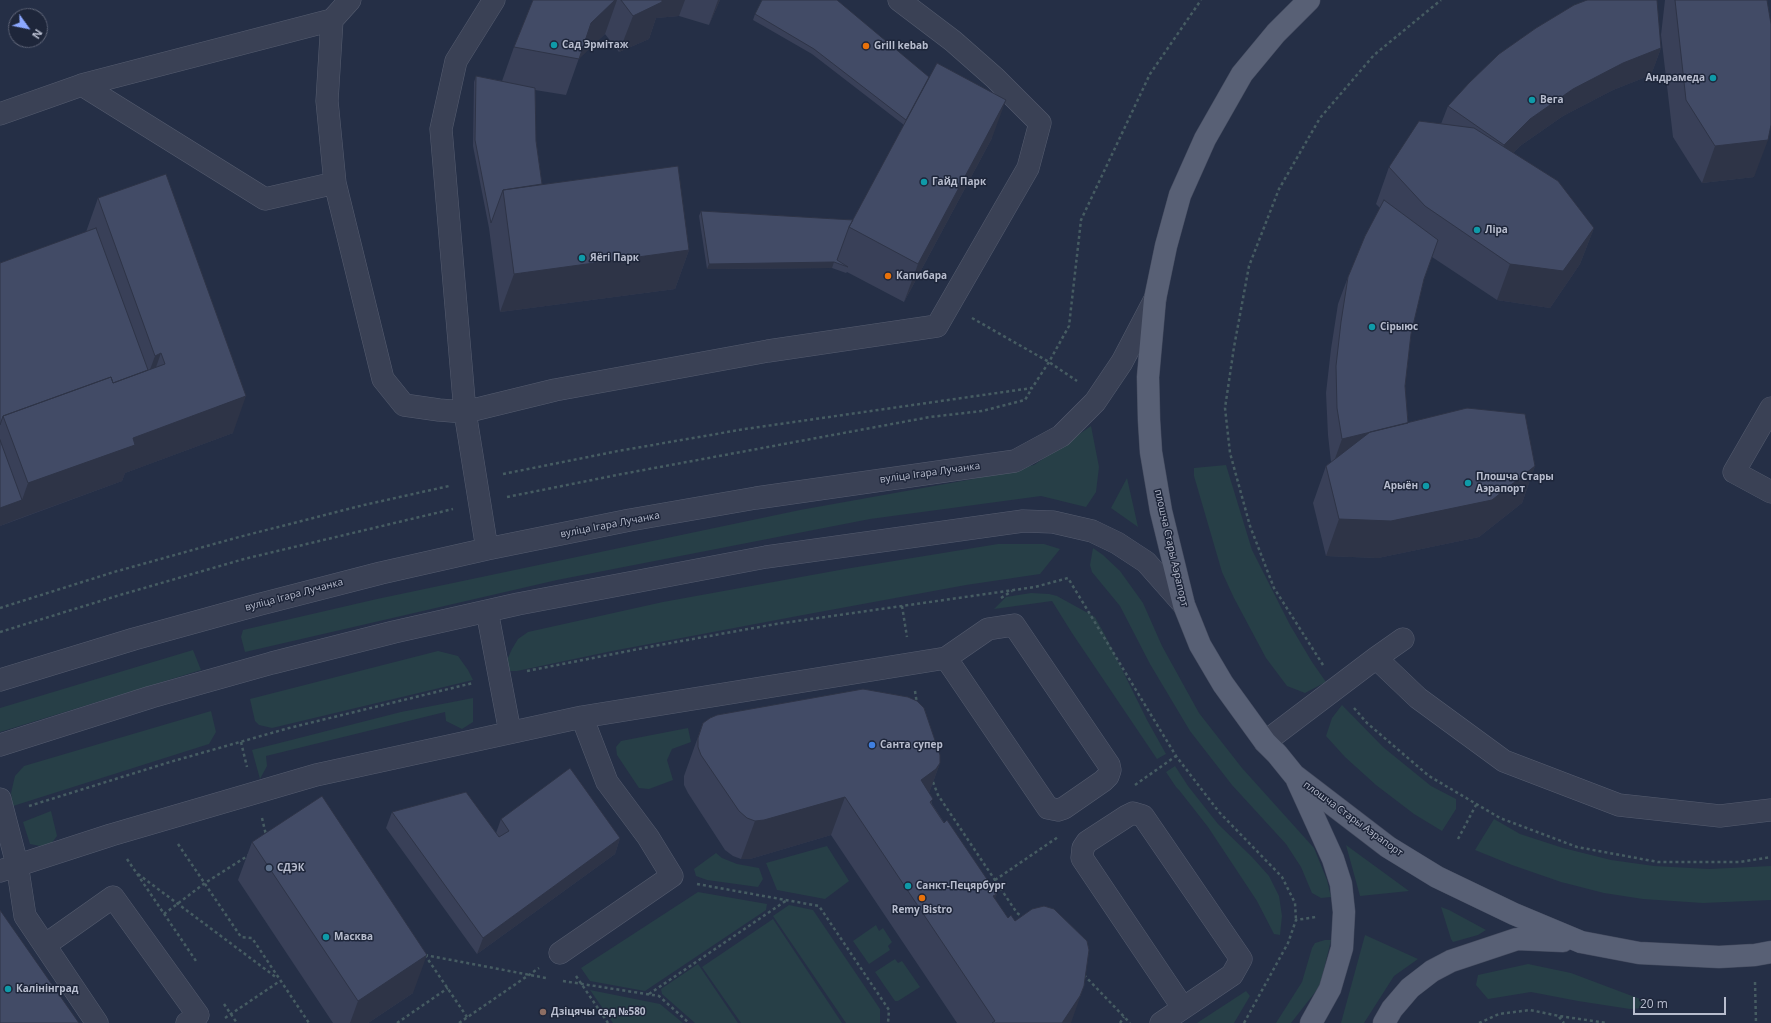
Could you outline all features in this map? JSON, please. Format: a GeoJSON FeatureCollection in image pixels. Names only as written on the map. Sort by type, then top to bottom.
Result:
{"type":"FeatureCollection","features":[{"type":"Feature","properties":{"kind":"main road","name":"плошча Стары Аэрапорт"},"geometry":{"type":"LineString","coordinates":[[1310,0],[1276,33],[1242,74],[1205,139],[1180,195],[1166,246],[1155,299],[1148,377],[1151,452],[1161,511],[1184,605],[1200,645],[1265,742],[1294,775],[1388,847],[1437,877],[1514,914],[1581,942],[1639,953],[1719,957],[1763,954]]}},
{"type":"Feature","properties":{"kind":"main road"},"geometry":{"type":"LineString","coordinates":[[1294,775],[1333,859],[1341,884],[1344,912],[1342,948],[1330,989],[1311,1023]]}},
{"type":"Feature","properties":{"kind":"main road"},"geometry":{"type":"LineString","coordinates":[[1384,1023],[1392,1009],[1410,988],[1432,971],[1451,961],[1517,939],[1549,939],[1581,942]]}},
{"type":"Feature","properties":{"kind":"street"},"geometry":{"type":"LineString","coordinates":[[0,114],[82,86],[332,20],[350,0]]}},
{"type":"Feature","properties":{"kind":"street"},"geometry":{"type":"LineString","coordinates":[[487,549],[465,412],[441,129],[456,61],[494,0]]}},
{"type":"Feature","properties":{"kind":"street"},"geometry":{"type":"LineString","coordinates":[[332,20],[327,101],[335,183],[383,379],[404,405],[465,412],[562,388],[768,351],[937,326],[1028,168],[1040,123],[995,78],[954,41],[899,0]]}},
{"type":"Feature","properties":{"kind":"street"},"geometry":{"type":"LineString","coordinates":[[82,86],[265,199],[335,183]]}},
{"type":"Feature","properties":{"kind":"street","name":"вуліца Ігара Лучанка"},"geometry":{"type":"LineString","coordinates":[[0,680],[256,604],[381,573],[487,549],[638,519],[756,498],[1015,461],[1061,436],[1095,402],[1122,362],[1155,299]]}},
{"type":"Feature","properties":{"kind":"street"},"geometry":{"type":"LineString","coordinates":[[1771,408],[1734,472],[1771,492]]}},
{"type":"Feature","properties":{"kind":"street"},"geometry":{"type":"LineString","coordinates":[[0,745],[151,697],[272,663],[394,632],[487,611],[642,580],[766,558],[1024,521],[1052,522],[1092,532],[1117,543],[1146,562],[1184,605]]}},
{"type":"Feature","properties":{"kind":"street"},"geometry":{"type":"LineString","coordinates":[[487,611],[510,732]]}},
{"type":"Feature","properties":{"kind":"street"},"geometry":{"type":"LineString","coordinates":[[9,867],[316,775],[582,716],[946,658],[988,629],[1014,625],[1109,765],[1110,770],[1108,776],[1104,781],[1064,808],[1058,810],[1048,808],[946,658]]}},
{"type":"Feature","properties":{"kind":"street"},"geometry":{"type":"LineString","coordinates":[[1265,742],[1376,658],[1403,640]]}},
{"type":"Feature","properties":{"kind":"street"},"geometry":{"type":"LineString","coordinates":[[1376,658],[1418,698],[1504,761],[1619,805],[1720,816],[1771,810]]}},
{"type":"Feature","properties":{"kind":"street"},"geometry":{"type":"LineString","coordinates":[[560,953],[672,876],[648,837],[607,782],[582,716]]}},
{"type":"Feature","properties":{"kind":"street"},"geometry":{"type":"LineString","coordinates":[[2,807],[9,867],[25,916],[97,1023]]}},
{"type":"Feature","properties":{"kind":"street"},"geometry":{"type":"LineString","coordinates":[[1161,1023],[1232,975],[1241,959],[1143,816],[1133,813],[1087,842],[1083,848],[1082,858],[1183,1008]]}},
{"type":"Feature","properties":{"kind":"street"},"geometry":{"type":"LineString","coordinates":[[44,945],[113,897],[198,1015],[187,1023]]}},
{"type":"Feature","properties":{"kind":"path"},"geometry":{"type":"LineString","coordinates":[[0,632],[120,595],[244,560],[370,528],[480,503],[622,474],[930,417],[982,411],[1025,400],[1049,362],[1069,326],[1081,220],[1150,74],[1201,0]]}},
{"type":"Feature","properties":{"kind":"path"},"geometry":{"type":"LineString","coordinates":[[1441,0],[1374,55],[1320,118],[1278,189],[1250,266],[1225,408],[1230,453],[1250,526],[1274,588],[1337,689],[1367,723],[1429,776],[1500,818],[1577,847],[1658,862],[1740,862],[1771,857]]}},
{"type":"Feature","properties":{"kind":"path"},"geometry":{"type":"LineString","coordinates":[[949,305],[1049,362],[1083,385]]}},
{"type":"Feature","properties":{"kind":"path"},"geometry":{"type":"LineString","coordinates":[[0,608],[114,572],[239,537],[364,505],[476,480],[618,451],[745,429],[1032,388]]}},
{"type":"Feature","properties":{"kind":"path"},"geometry":{"type":"LineString","coordinates":[[2,807],[289,728],[500,677],[684,640],[776,624],[1035,587],[1068,578],[1176,756],[1219,812],[1282,877],[1296,903],[1296,920],[1288,943],[1244,1023]]}},
{"type":"Feature","properties":{"kind":"path"},"geometry":{"type":"LineString","coordinates":[[902,606],[918,710]]}},
{"type":"Feature","properties":{"kind":"path"},"geometry":{"type":"LineString","coordinates":[[931,778],[938,795],[1018,913],[1029,922]]}},
{"type":"Feature","properties":{"kind":"path"},"geometry":{"type":"LineString","coordinates":[[1458,839],[1476,805]]}},
{"type":"Feature","properties":{"kind":"path"},"geometry":{"type":"LineString","coordinates":[[175,841],[241,937],[252,938],[309,1023]]}},
{"type":"Feature","properties":{"kind":"path"},"geometry":{"type":"LineString","coordinates":[[164,914],[205,883],[256,851]]}},
{"type":"Feature","properties":{"kind":"path"},"geometry":{"type":"LineString","coordinates":[[133,855],[126,857],[197,964]]}},
{"type":"Feature","properties":{"kind":"path"},"geometry":{"type":"LineString","coordinates":[[136,873],[280,980]]}},
{"type":"Feature","properties":{"kind":"path"},"geometry":{"type":"LineString","coordinates":[[694,884],[819,906],[889,1010],[888,1023]]}},
{"type":"Feature","properties":{"kind":"path"},"geometry":{"type":"LineString","coordinates":[[649,994],[788,900]]}},
{"type":"Feature","properties":{"kind":"path"},"geometry":{"type":"LineString","coordinates":[[1296,920],[1317,917]]}},
{"type":"Feature","properties":{"kind":"path"},"geometry":{"type":"LineString","coordinates":[[421,948],[467,1017]]}},
{"type":"Feature","properties":{"kind":"path"},"geometry":{"type":"LineString","coordinates":[[1756,1023],[1763,954]]}},
{"type":"Feature","properties":{"kind":"path"},"geometry":{"type":"LineString","coordinates":[[425,955],[552,979]]}},
{"type":"Feature","properties":{"kind":"path"},"geometry":{"type":"LineString","coordinates":[[459,1023],[541,967]]}},
{"type":"Feature","properties":{"kind":"path"},"geometry":{"type":"LineString","coordinates":[[1083,973],[1130,1023]]}},
{"type":"Feature","properties":{"kind":"path"},"geometry":{"type":"LineString","coordinates":[[222,1020],[280,980]]}},
{"type":"Feature","properties":{"kind":"path"},"geometry":{"type":"LineString","coordinates":[[560,981],[659,996],[689,1023]]}},
{"type":"Feature","properties":{"kind":"path"},"geometry":{"type":"LineString","coordinates":[[397,1023],[448,988]]}},
{"type":"Feature","properties":{"kind":"path"},"geometry":{"type":"LineString","coordinates":[[223,1001],[237,1023]]}},
{"type":"Feature","properties":{"kind":"path"},"geometry":{"type":"LineString","coordinates":[[1478,1023],[1499,1014],[1530,1010],[1607,1023]]}},
{"type":"Feature","properties":{"kind":"path"},"geometry":{"type":"LineString","coordinates":[[1559,1016],[1564,1023]]}},
{"type":"Feature","properties":{"kind":"path"},"geometry":{"type":"LineString","coordinates":[[1120,1023],[1124,1017]]}},
{"type":"Feature","properties":{"kind":"shaded area"},"geometry":{"type":"Polygon","coordinates":[[[1091,426],[1099,467],[1096,492],[1086,507],[1041,496],[870,519],[557,580],[245,652],[241,637],[243,630],[377,599],[800,510],[973,479],[1034,465],[1091,426]]]}},
{"type":"Feature","properties":{"kind":"shaded area"},"geometry":{"type":"Polygon","coordinates":[[[1226,465],[1252,550],[1290,625],[1326,682],[1305,693],[1287,686],[1266,658],[1222,572],[1194,476],[1194,468],[1226,465]]]}},
{"type":"Feature","properties":{"kind":"shaded area"},"geometry":{"type":"Polygon","coordinates":[[[1127,478],[1138,527],[1111,508],[1127,478]]]}},
{"type":"Feature","properties":{"kind":"shaded area"},"geometry":{"type":"Polygon","coordinates":[[[998,544],[1044,544],[1060,549],[1040,574],[966,585],[612,651],[517,671],[507,671],[507,660],[512,649],[518,639],[528,632],[663,602],[845,569],[998,544]]]}},
{"type":"Feature","properties":{"kind":"shaded area"},"geometry":{"type":"Polygon","coordinates":[[[1093,548],[1120,571],[1143,603],[1162,646],[1199,713],[1242,768],[1314,848],[1327,880],[1331,897],[1321,898],[1312,893],[1301,867],[1286,844],[1232,785],[1190,731],[1150,664],[1120,606],[1092,572],[1090,565],[1093,548]]]}},
{"type":"Feature","properties":{"kind":"shaded area"},"geometry":{"type":"Polygon","coordinates":[[[1031,593],[1057,596],[1095,617],[1147,720],[1166,754],[1157,759],[1052,601],[994,609],[1006,597],[1031,593]]]}},
{"type":"Feature","properties":{"kind":"shaded area"},"geometry":{"type":"Polygon","coordinates":[[[193,650],[201,670],[0,732],[0,708],[193,650]]]}},
{"type":"Feature","properties":{"kind":"shaded area"},"geometry":{"type":"Polygon","coordinates":[[[438,651],[458,656],[473,680],[272,728],[259,725],[255,721],[250,699],[438,651]]]}},
{"type":"Feature","properties":{"kind":"shaded area"},"geometry":{"type":"Polygon","coordinates":[[[473,698],[473,722],[462,729],[446,721],[445,712],[266,756],[267,766],[260,779],[252,750],[401,712],[473,698]]]}},
{"type":"Feature","properties":{"kind":"shaded area"},"geometry":{"type":"Polygon","coordinates":[[[1342,705],[1383,747],[1431,786],[1456,799],[1456,809],[1442,831],[1414,814],[1376,785],[1345,757],[1326,736],[1332,718],[1342,705]]]}},
{"type":"Feature","properties":{"kind":"shaded area"},"geometry":{"type":"Polygon","coordinates":[[[211,711],[216,732],[209,744],[13,806],[11,793],[15,776],[24,766],[211,711]]]}},
{"type":"Feature","properties":{"kind":"shaded area"},"geometry":{"type":"Polygon","coordinates":[[[688,728],[691,742],[672,749],[667,760],[673,780],[649,789],[639,788],[617,755],[616,747],[621,741],[688,728]]]}},
{"type":"Feature","properties":{"kind":"shaded area"},"geometry":{"type":"Polygon","coordinates":[[[1175,766],[1188,786],[1218,824],[1269,876],[1279,896],[1282,916],[1280,935],[1274,934],[1257,901],[1208,827],[1166,772],[1175,766]]]}},
{"type":"Feature","properties":{"kind":"shaded area"},"geometry":{"type":"Polygon","coordinates":[[[51,811],[57,836],[51,844],[40,846],[30,844],[23,822],[51,811]]]}},
{"type":"Feature","properties":{"kind":"shaded area"},"geometry":{"type":"Polygon","coordinates":[[[1494,819],[1520,834],[1563,848],[1611,860],[1654,866],[1709,869],[1771,866],[1771,900],[1703,903],[1643,899],[1604,893],[1561,882],[1475,850],[1494,819]]]}},
{"type":"Feature","properties":{"kind":"shaded area"},"geometry":{"type":"Polygon","coordinates":[[[1346,845],[1409,891],[1360,896],[1346,845]]]}},
{"type":"Feature","properties":{"kind":"shaded area"},"geometry":{"type":"Polygon","coordinates":[[[827,846],[849,881],[825,899],[777,890],[766,863],[827,846]]]}},
{"type":"Feature","properties":{"kind":"shaded area"},"geometry":{"type":"Polygon","coordinates":[[[716,853],[722,858],[737,864],[759,868],[763,879],[758,887],[707,880],[696,876],[694,869],[716,853]]]}},
{"type":"Feature","properties":{"kind":"shaded area"},"geometry":{"type":"Polygon","coordinates":[[[698,892],[767,904],[766,910],[645,991],[590,981],[581,968],[698,892]]]}},
{"type":"Feature","properties":{"kind":"shaded area"},"geometry":{"type":"Polygon","coordinates":[[[789,905],[813,910],[880,1009],[880,1023],[846,1023],[773,916],[789,905]]]}},
{"type":"Feature","properties":{"kind":"shaded area"},"geometry":{"type":"Polygon","coordinates":[[[1441,907],[1486,930],[1478,935],[1453,942],[1441,907]]]}},
{"type":"Feature","properties":{"kind":"shaded area"},"geometry":{"type":"Polygon","coordinates":[[[773,919],[842,1023],[741,1023],[702,967],[773,919]]]}},
{"type":"Feature","properties":{"kind":"shaded area"},"geometry":{"type":"Polygon","coordinates":[[[876,925],[879,931],[883,928],[892,942],[888,946],[890,950],[869,964],[853,941],[876,925]]]}},
{"type":"Feature","properties":{"kind":"shaded area"},"geometry":{"type":"Polygon","coordinates":[[[1365,935],[1418,959],[1394,976],[1364,1023],[1341,1023],[1365,935]]]}},
{"type":"Feature","properties":{"kind":"shaded area"},"geometry":{"type":"Polygon","coordinates":[[[1331,940],[1320,986],[1291,1023],[1276,1023],[1302,982],[1312,948],[1315,943],[1331,940]]]}},
{"type":"Feature","properties":{"kind":"shaded area"},"geometry":{"type":"Polygon","coordinates":[[[895,959],[898,963],[902,961],[920,987],[898,1001],[895,1001],[875,972],[895,959]]]}},
{"type":"Feature","properties":{"kind":"shaded area"},"geometry":{"type":"Polygon","coordinates":[[[698,964],[738,1023],[695,1023],[662,994],[661,989],[698,964]]]}},
{"type":"Feature","properties":{"kind":"shaded area"},"geometry":{"type":"Polygon","coordinates":[[[1528,964],[1571,973],[1648,1002],[1644,1008],[1630,1009],[1531,992],[1488,999],[1476,985],[1478,975],[1528,964]]]}},
{"type":"Feature","properties":{"kind":"shaded area"},"geometry":{"type":"Polygon","coordinates":[[[590,990],[660,1004],[683,1023],[613,1023],[590,990]]]}},
{"type":"Feature","properties":{"kind":"shaded area"},"geometry":{"type":"Polygon","coordinates":[[[1246,991],[1250,996],[1234,1023],[1197,1023],[1246,991]]]}},
{"type":"Feature","properties":{"kind":"building"},"geometry":{"type":"Polygon","coordinates":[[[533,0],[615,0],[591,23],[579,59],[514,47],[533,0]]]}},
{"type":"Feature","properties":{"kind":"building"},"geometry":{"type":"Polygon","coordinates":[[[621,0],[662,0],[662,2],[633,16],[621,0]]]}},
{"type":"Feature","properties":{"kind":"building"},"geometry":{"type":"Polygon","coordinates":[[[762,0],[837,0],[929,77],[906,120],[814,49],[755,14],[762,0]]]}},
{"type":"Feature","properties":{"kind":"building","name":"Вега"},"geometry":{"type":"Polygon","coordinates":[[[1587,0],[1657,0],[1661,48],[1623,63],[1573,89],[1530,119],[1504,145],[1448,106],[1499,54],[1536,28],[1574,5],[1587,0]]]}},
{"type":"Feature","properties":{"kind":"building","name":"Андрамеда"},"geometry":{"type":"Polygon","coordinates":[[[1675,0],[1767,0],[1771,24],[1771,125],[1768,140],[1715,146],[1686,100],[1675,0]]]}},
{"type":"Feature","properties":{"kind":"building","name":"Гайд Парк"},"geometry":{"type":"Polygon","coordinates":[[[937,63],[1006,100],[918,264],[849,227],[937,63]]]}},
{"type":"Feature","properties":{"kind":"building"},"geometry":{"type":"Polygon","coordinates":[[[476,76],[535,88],[536,141],[542,184],[503,190],[491,223],[475,140],[476,76]]]}},
{"type":"Feature","properties":{"kind":"building"},"geometry":{"type":"Polygon","coordinates":[[[1419,121],[1474,128],[1558,181],[1594,228],[1563,271],[1510,264],[1425,206],[1389,167],[1419,121]]]}},
{"type":"Feature","properties":{"kind":"building"},"geometry":{"type":"Polygon","coordinates":[[[678,166],[689,250],[514,274],[503,190],[678,166]]]}},
{"type":"Feature","properties":{"kind":"building"},"geometry":{"type":"Polygon","coordinates":[[[166,174],[246,396],[133,438],[135,445],[28,483],[3,416],[111,377],[113,383],[165,364],[161,353],[155,356],[98,198],[166,174]]]}},
{"type":"Feature","properties":{"kind":"building","name":"Сірыюс"},"geometry":{"type":"Polygon","coordinates":[[[1384,200],[1438,240],[1424,279],[1411,334],[1405,386],[1408,423],[1342,439],[1337,408],[1336,366],[1348,277],[1365,236],[1384,200]]]}},
{"type":"Feature","properties":{"kind":"building"},"geometry":{"type":"Polygon","coordinates":[[[701,211],[853,220],[837,260],[848,267],[834,262],[709,264],[701,211]]]}},
{"type":"Feature","properties":{"kind":"building"},"geometry":{"type":"Polygon","coordinates":[[[96,228],[148,370],[113,383],[111,377],[3,416],[0,425],[0,263],[96,228]]]}},
{"type":"Feature","properties":{"kind":"building"},"geometry":{"type":"Polygon","coordinates":[[[1467,408],[1525,414],[1535,466],[1492,500],[1391,521],[1339,519],[1326,466],[1370,432],[1467,408]]]}},
{"type":"Feature","properties":{"kind":"building"},"geometry":{"type":"Polygon","coordinates":[[[0,440],[22,500],[0,508],[0,440]]]}},
{"type":"Feature","properties":{"kind":"building","name":"Санкт-Пецярбург"},"geometry":{"type":"Polygon","coordinates":[[[863,689],[908,697],[917,701],[924,708],[940,755],[940,763],[936,769],[921,780],[933,799],[930,802],[944,823],[947,820],[997,894],[993,896],[1008,918],[1011,915],[1015,921],[1032,909],[1044,906],[1054,909],[1087,941],[1089,950],[1084,986],[1080,996],[1062,1023],[992,1023],[995,1021],[845,797],[764,820],[755,821],[747,818],[739,811],[701,755],[698,747],[698,738],[703,723],[717,715],[863,689]]]}},
{"type":"Feature","properties":{"kind":"building"},"geometry":{"type":"Polygon","coordinates":[[[570,768],[620,838],[483,938],[392,812],[466,792],[499,837],[509,831],[501,819],[570,768]]]}},
{"type":"Feature","properties":{"kind":"building"},"geometry":{"type":"Polygon","coordinates":[[[322,796],[427,955],[358,1001],[252,842],[322,796]]]}},
{"type":"Feature","properties":{"kind":"building"},"geometry":{"type":"Polygon","coordinates":[[[0,910],[79,1023],[0,1023],[0,910]]]}},
{"type":"Feature","properties":{"kind":"place","name":"Сад Эрмітаж"},"geometry":{"type":"Point","coordinates":[554,45]}},
{"type":"Feature","properties":{"kind":"place","name":"Grill kebab"},"geometry":{"type":"Point","coordinates":[866,46]}},
{"type":"Feature","properties":{"kind":"place","name":"Андрамеда"},"geometry":{"type":"Point","coordinates":[1713,78]}},
{"type":"Feature","properties":{"kind":"place","name":"Вега"},"geometry":{"type":"Point","coordinates":[1532,100]}},
{"type":"Feature","properties":{"kind":"place","name":"Гайд Парк"},"geometry":{"type":"Point","coordinates":[924,182]}},
{"type":"Feature","properties":{"kind":"place","name":"Ліра"},"geometry":{"type":"Point","coordinates":[1477,230]}},
{"type":"Feature","properties":{"kind":"place","name":"Яёгі Парк"},"geometry":{"type":"Point","coordinates":[582,258]}},
{"type":"Feature","properties":{"kind":"place","name":"Капибара"},"geometry":{"type":"Point","coordinates":[888,276]}},
{"type":"Feature","properties":{"kind":"place","name":"Сірыюс"},"geometry":{"type":"Point","coordinates":[1372,327]}},
{"type":"Feature","properties":{"kind":"place","name":"Плошча Стары Аэрапорт"},"geometry":{"type":"Point","coordinates":[1468,483]}},
{"type":"Feature","properties":{"kind":"place","name":"Арыён"},"geometry":{"type":"Point","coordinates":[1426,486]}},
{"type":"Feature","properties":{"kind":"place","name":"Санта супер"},"geometry":{"type":"Point","coordinates":[872,745]}},
{"type":"Feature","properties":{"kind":"place","name":"СДЭК"},"geometry":{"type":"Point","coordinates":[269,868]}},
{"type":"Feature","properties":{"kind":"place","name":"Санкт-Пецярбург"},"geometry":{"type":"Point","coordinates":[908,886]}},
{"type":"Feature","properties":{"kind":"place","name":"Remy Bistro"},"geometry":{"type":"Point","coordinates":[922,898]}},
{"type":"Feature","properties":{"kind":"place","name":"Масква"},"geometry":{"type":"Point","coordinates":[326,937]}},
{"type":"Feature","properties":{"kind":"place","name":"Калінінград"},"geometry":{"type":"Point","coordinates":[8,989]}},
{"type":"Feature","properties":{"kind":"place","name":"Дзіцячы сад №580"},"geometry":{"type":"Point","coordinates":[543,1012]}}]}
